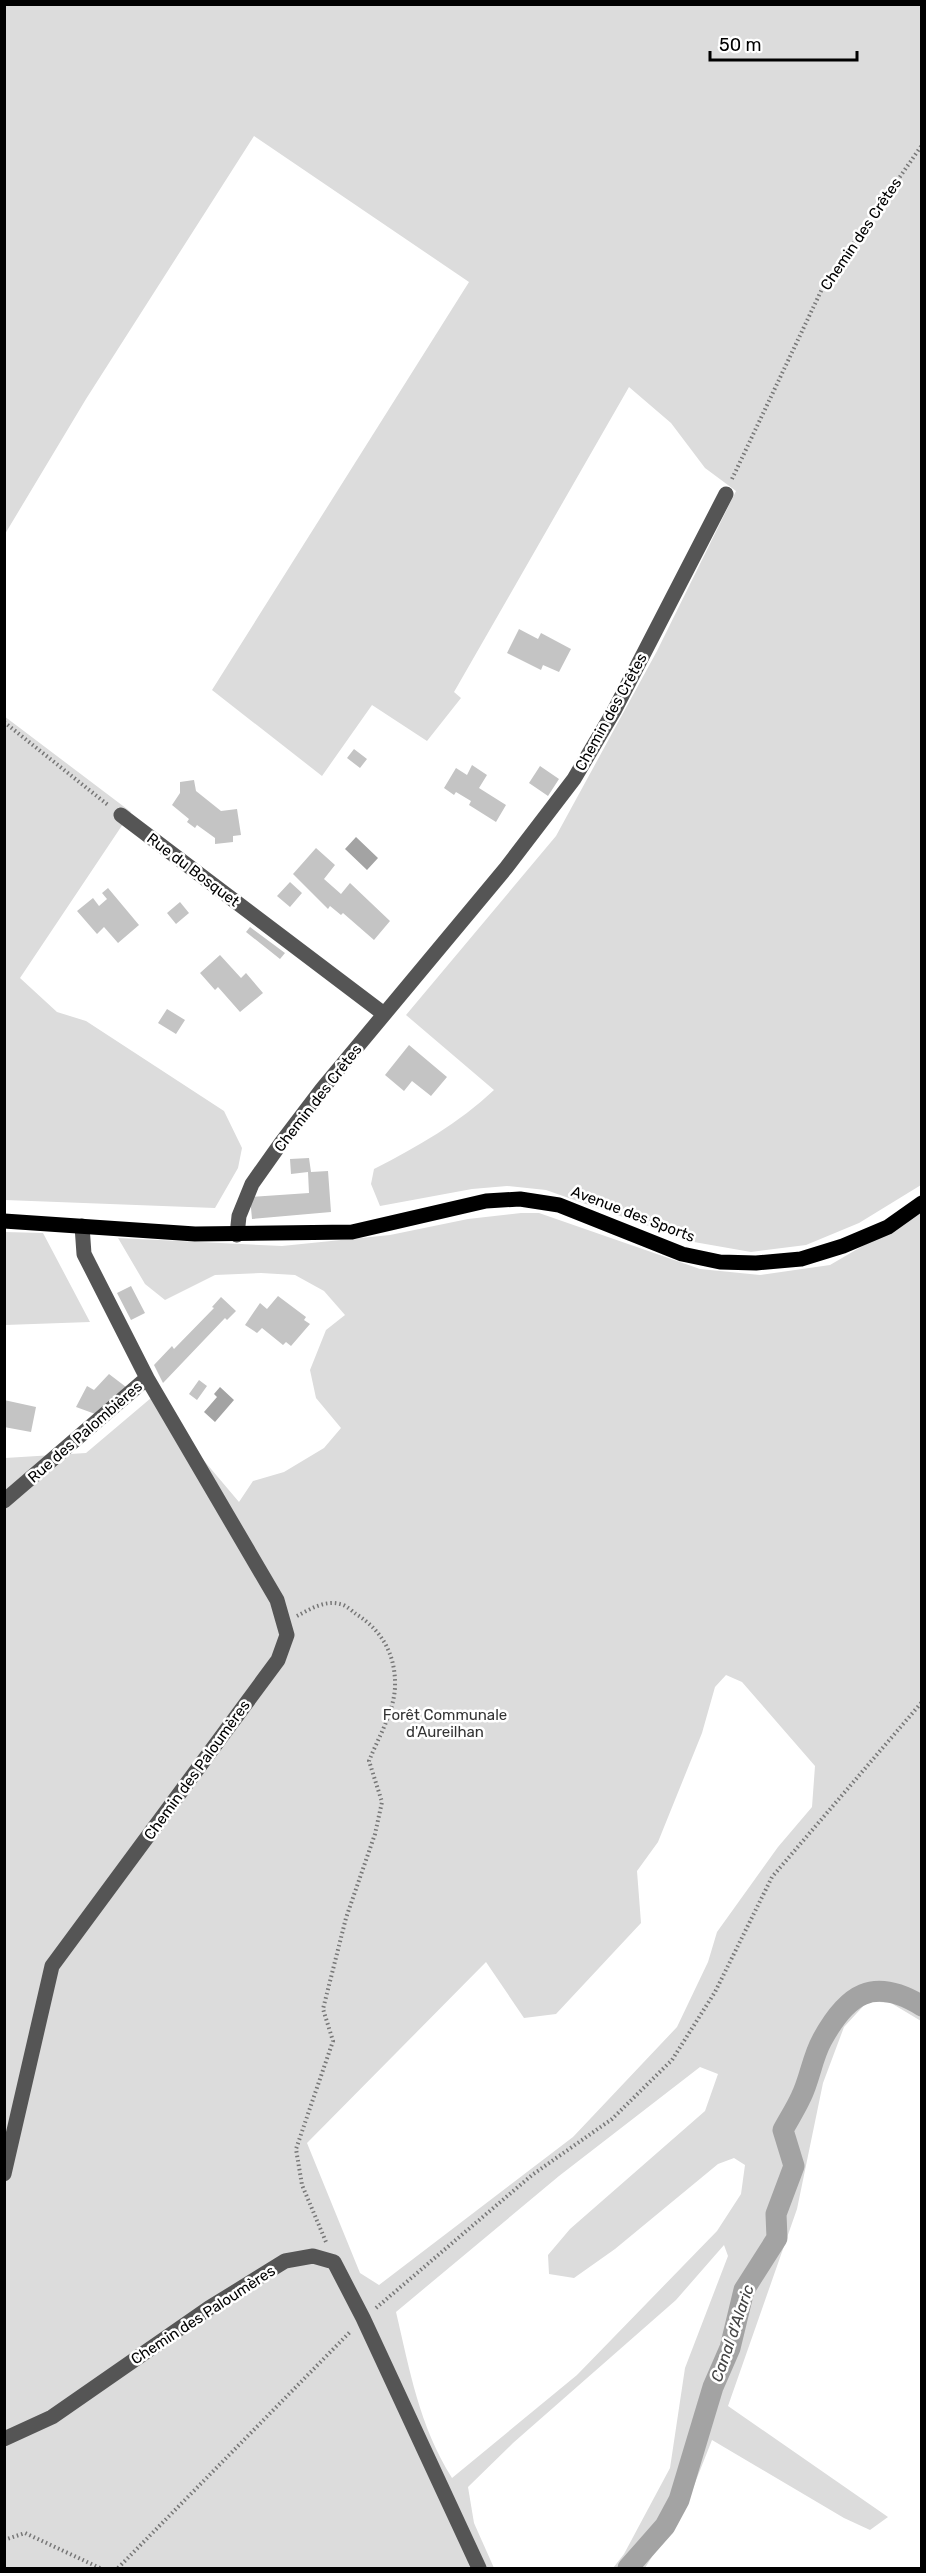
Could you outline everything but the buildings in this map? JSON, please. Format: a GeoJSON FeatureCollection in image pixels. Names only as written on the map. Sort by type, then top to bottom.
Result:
{"type":"FeatureCollection","features":[{"type":"Feature","properties":{"kind":"main road","name":"Avenue des Sports"},"geometry":{"type":"LineString","coordinates":[[4,1221],[237,1235],[352,1232],[486,1200],[520,1199],[559,1205],[682,1254],[720,1262],[756,1263],[801,1258],[843,1246],[888,1227],[921,1203]]}},
{"type":"Feature","properties":{"kind":"street","name":"Chemin des Crêtes"},"geometry":{"type":"LineString","coordinates":[[237,1235],[239,1216],[252,1184],[322,1089],[506,868],[574,779],[614,711],[726,494]]}},
{"type":"Feature","properties":{"kind":"street","name":"Rue du Bosquet"},"geometry":{"type":"LineString","coordinates":[[121,815],[384,1014]]}},
{"type":"Feature","properties":{"kind":"street","name":"Rue des Palombières"},"geometry":{"type":"LineString","coordinates":[[4,1501],[147,1378],[84,1254],[82,1226]]}},
{"type":"Feature","properties":{"kind":"street","name":"Chemin des Paloumères"},"geometry":{"type":"LineString","coordinates":[[4,2174],[52,1966],[278,1660],[287,1635],[277,1600],[147,1378]]}},
{"type":"Feature","properties":{"kind":"street","name":"Chemin des Paloumères"},"geometry":{"type":"LineString","coordinates":[[4,2439],[52,2417],[209,2308],[285,2261],[313,2256],[334,2262]]}},
{"type":"Feature","properties":{"kind":"street"},"geometry":{"type":"LineString","coordinates":[[334,2262],[363,2318],[478,2568]]}},
{"type":"Feature","properties":{"kind":"path","name":"Chemin des Crêtes"},"geometry":{"type":"LineString","coordinates":[[726,494],[822,289],[921,145]]}},
{"type":"Feature","properties":{"kind":"path"},"geometry":{"type":"LineString","coordinates":[[4,722],[121,815]]}},
{"type":"Feature","properties":{"kind":"path"},"geometry":{"type":"LineString","coordinates":[[285,1623],[319,1605],[341,1604],[363,1618],[385,1639],[394,1664],[395,1690],[369,1761],[382,1803],[375,1834],[346,1918],[323,2009],[333,2041],[296,2149],[302,2185],[334,2262]]}},
{"type":"Feature","properties":{"kind":"path"},"geometry":{"type":"LineString","coordinates":[[118,2568],[363,2318],[532,2175],[612,2119],[672,2060],[715,1992],[772,1878],[921,1702]]}},
{"type":"Feature","properties":{"kind":"path"},"geometry":{"type":"LineString","coordinates":[[4,2540],[25,2533],[100,2568]]}},
{"type":"Feature","properties":{"kind":"green space"},"geometry":{"type":"Polygon","coordinates":[[[5,4],[921,5],[921,1185],[859,1223],[806,1245],[751,1252],[694,1242],[546,1190],[507,1186],[472,1189],[380,1206],[371,1184],[374,1169],[437,1134],[494,1090],[406,1015],[556,836],[657,651],[736,491],[705,468],[671,423],[629,387],[454,692],[461,698],[427,741],[372,705],[322,776],[212,690],[469,282],[254,136],[86,399],[5,534],[5,4]]]}},
{"type":"Feature","properties":{"kind":"green space"},"geometry":{"type":"Polygon","coordinates":[[[4,716],[131,812],[20,978],[57,1012],[86,1021],[224,1111],[242,1148],[238,1168],[215,1208],[5,1200],[4,716]]]}},
{"type":"Feature","properties":{"kind":"green space","name":"Forêt Communale d'Aureilhan"},"geometry":{"type":"Polygon","coordinates":[[[921,1212],[921,2021],[891,2003],[868,2001],[844,2027],[823,2083],[797,2209],[728,2406],[888,2517],[870,2530],[844,2518],[712,2440],[691,2493],[645,2568],[613,2568],[624,2554],[670,2468],[685,2368],[728,2256],[724,2245],[676,2300],[513,2443],[468,2487],[474,2523],[494,2568],[5,2568],[5,1458],[86,1453],[151,1398],[239,1502],[253,1481],[284,1472],[324,1448],[341,1428],[316,1398],[310,1370],[326,1330],[345,1315],[324,1291],[295,1275],[261,1273],[215,1275],[165,1300],[145,1284],[118,1238],[282,1246],[390,1235],[468,1219],[539,1213],[700,1269],[760,1275],[830,1265],[921,1212]],[[726,1675],[715,1687],[702,1733],[658,1842],[637,1871],[641,1923],[556,2014],[524,2018],[486,1962],[307,2143],[360,2273],[379,2285],[573,2137],[677,2027],[708,1962],[717,1932],[778,1847],[812,1807],[815,1766],[742,1682],[726,1675]],[[700,2067],[559,2176],[396,2312],[423,2418],[452,2478],[577,2375],[717,2231],[741,2194],[745,2165],[734,2158],[718,2164],[615,2249],[574,2278],[549,2274],[548,2255],[570,2229],[705,2111],[718,2074],[700,2067]]]}},
{"type":"Feature","properties":{"kind":"green space"},"geometry":{"type":"Polygon","coordinates":[[[5,1232],[43,1233],[90,1322],[5,1325],[5,1232]]]}},
{"type":"Feature","properties":{"kind":"shaded area"},"geometry":{"type":"Polygon","coordinates":[[[356,837],[378,858],[367,870],[345,849],[356,837]]]}},
{"type":"Feature","properties":{"kind":"shaded area"},"geometry":{"type":"Polygon","coordinates":[[[220,1387],[234,1400],[215,1422],[204,1412],[217,1397],[214,1394],[220,1387]]]}},
{"type":"Feature","properties":{"kind":"waterway","name":"Canal d'Alaric"},"geometry":{"type":"LineString","coordinates":[[628,2568],[665,2526],[679,2500],[713,2387],[730,2348],[744,2290],[777,2238],[776,2214],[794,2166],[783,2130],[804,2090],[822,2040],[841,2011],[863,1994],[875,1991],[889,1992],[922,2006]]}}]}
